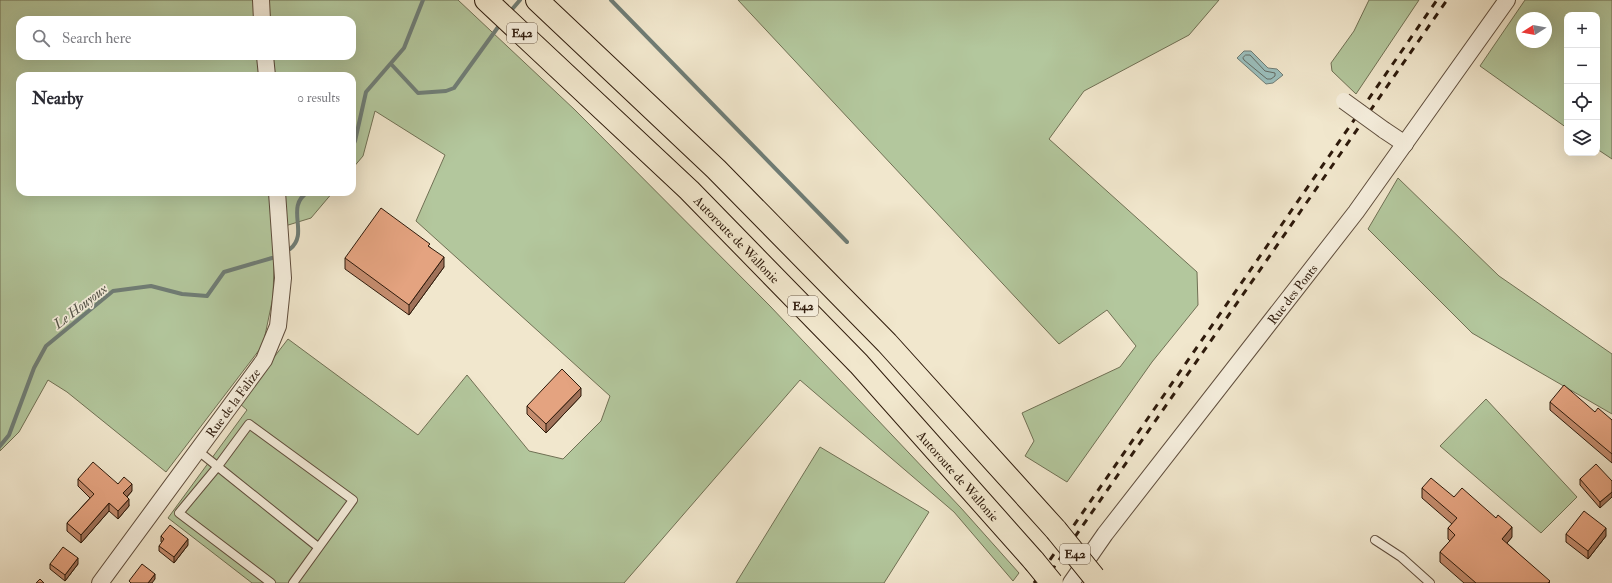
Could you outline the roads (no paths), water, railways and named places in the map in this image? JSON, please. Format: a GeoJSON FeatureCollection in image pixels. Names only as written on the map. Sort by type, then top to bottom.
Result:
{"type":"FeatureCollection","features":[{"type":"Feature","properties":{"kind":"highway","name":"Autoroute de Wallonie"},"geometry":{"type":"LineString","coordinates":[[486,0],[689,190],[859,364],[1052,583]]}},
{"type":"Feature","properties":{"kind":"highway","name":"E42"},"geometry":{"type":"LineString","coordinates":[[537,0],[716,169],[887,343],[1056,530],[1097,580]]}},
{"type":"Feature","properties":{"kind":"street"},"geometry":{"type":"LineString","coordinates":[[261,0],[262,16]]}},
{"type":"Feature","properties":{"kind":"street","name":"Rue des Ponts"},"geometry":{"type":"LineString","coordinates":[[1071,583],[1104,534],[1356,212],[1507,0]]}},
{"type":"Feature","properties":{"kind":"street"},"geometry":{"type":"LineString","coordinates":[[265,60],[267,72]]}},
{"type":"Feature","properties":{"kind":"street"},"geometry":{"type":"LineString","coordinates":[[1344,101],[1405,144]]}},
{"type":"Feature","properties":{"kind":"street","name":"Rue de la Falize"},"geometry":{"type":"LineString","coordinates":[[100,583],[264,360],[278,326],[283,278],[277,196]]}},
{"type":"Feature","properties":{"kind":"lane"},"geometry":{"type":"LineString","coordinates":[[271,583],[178,513],[218,466],[249,424],[353,500],[293,583]]}},
{"type":"Feature","properties":{"kind":"lane"},"geometry":{"type":"LineString","coordinates":[[198,450],[318,547]]}},
{"type":"Feature","properties":{"kind":"lane"},"geometry":{"type":"LineString","coordinates":[[1375,540],[1400,556],[1430,583]]}},
{"type":"Feature","properties":{"kind":"water"},"geometry":{"type":"Polygon","coordinates":[[[1244,51],[1251,51],[1268,68],[1277,69],[1283,75],[1273,83],[1266,84],[1237,58],[1244,51]]]}},
{"type":"Feature","properties":{"kind":"waterway","name":"Le Houyoux"},"geometry":{"type":"LineString","coordinates":[[356,137],[366,92],[404,48],[423,0]]}},
{"type":"Feature","properties":{"kind":"waterway"},"geometry":{"type":"LineString","coordinates":[[509,13],[520,0]]}},
{"type":"Feature","properties":{"kind":"waterway"},"geometry":{"type":"LineString","coordinates":[[611,0],[847,242]]}},
{"type":"Feature","properties":{"kind":"waterway"},"geometry":{"type":"LineString","coordinates":[[391,64],[418,93],[446,91],[454,88],[501,23]]}},
{"type":"Feature","properties":{"kind":"waterway","name":"Le Houyoux"},"geometry":{"type":"LineString","coordinates":[[290,249],[296,243],[298,235],[298,205],[303,196]]}},
{"type":"Feature","properties":{"kind":"waterway","name":"Le Houyoux"},"geometry":{"type":"LineString","coordinates":[[0,446],[9,435],[34,368],[46,346],[113,291],[151,286],[182,294],[207,296],[224,272],[272,258]]}},
{"type":"Feature","properties":{"kind":"railway"},"geometry":{"type":"LineString","coordinates":[[1034,583],[1437,0]]}},
{"type":"Feature","properties":{"kind":"railway"},"geometry":{"type":"LineString","coordinates":[[1043,583],[1447,0]]}}]}
